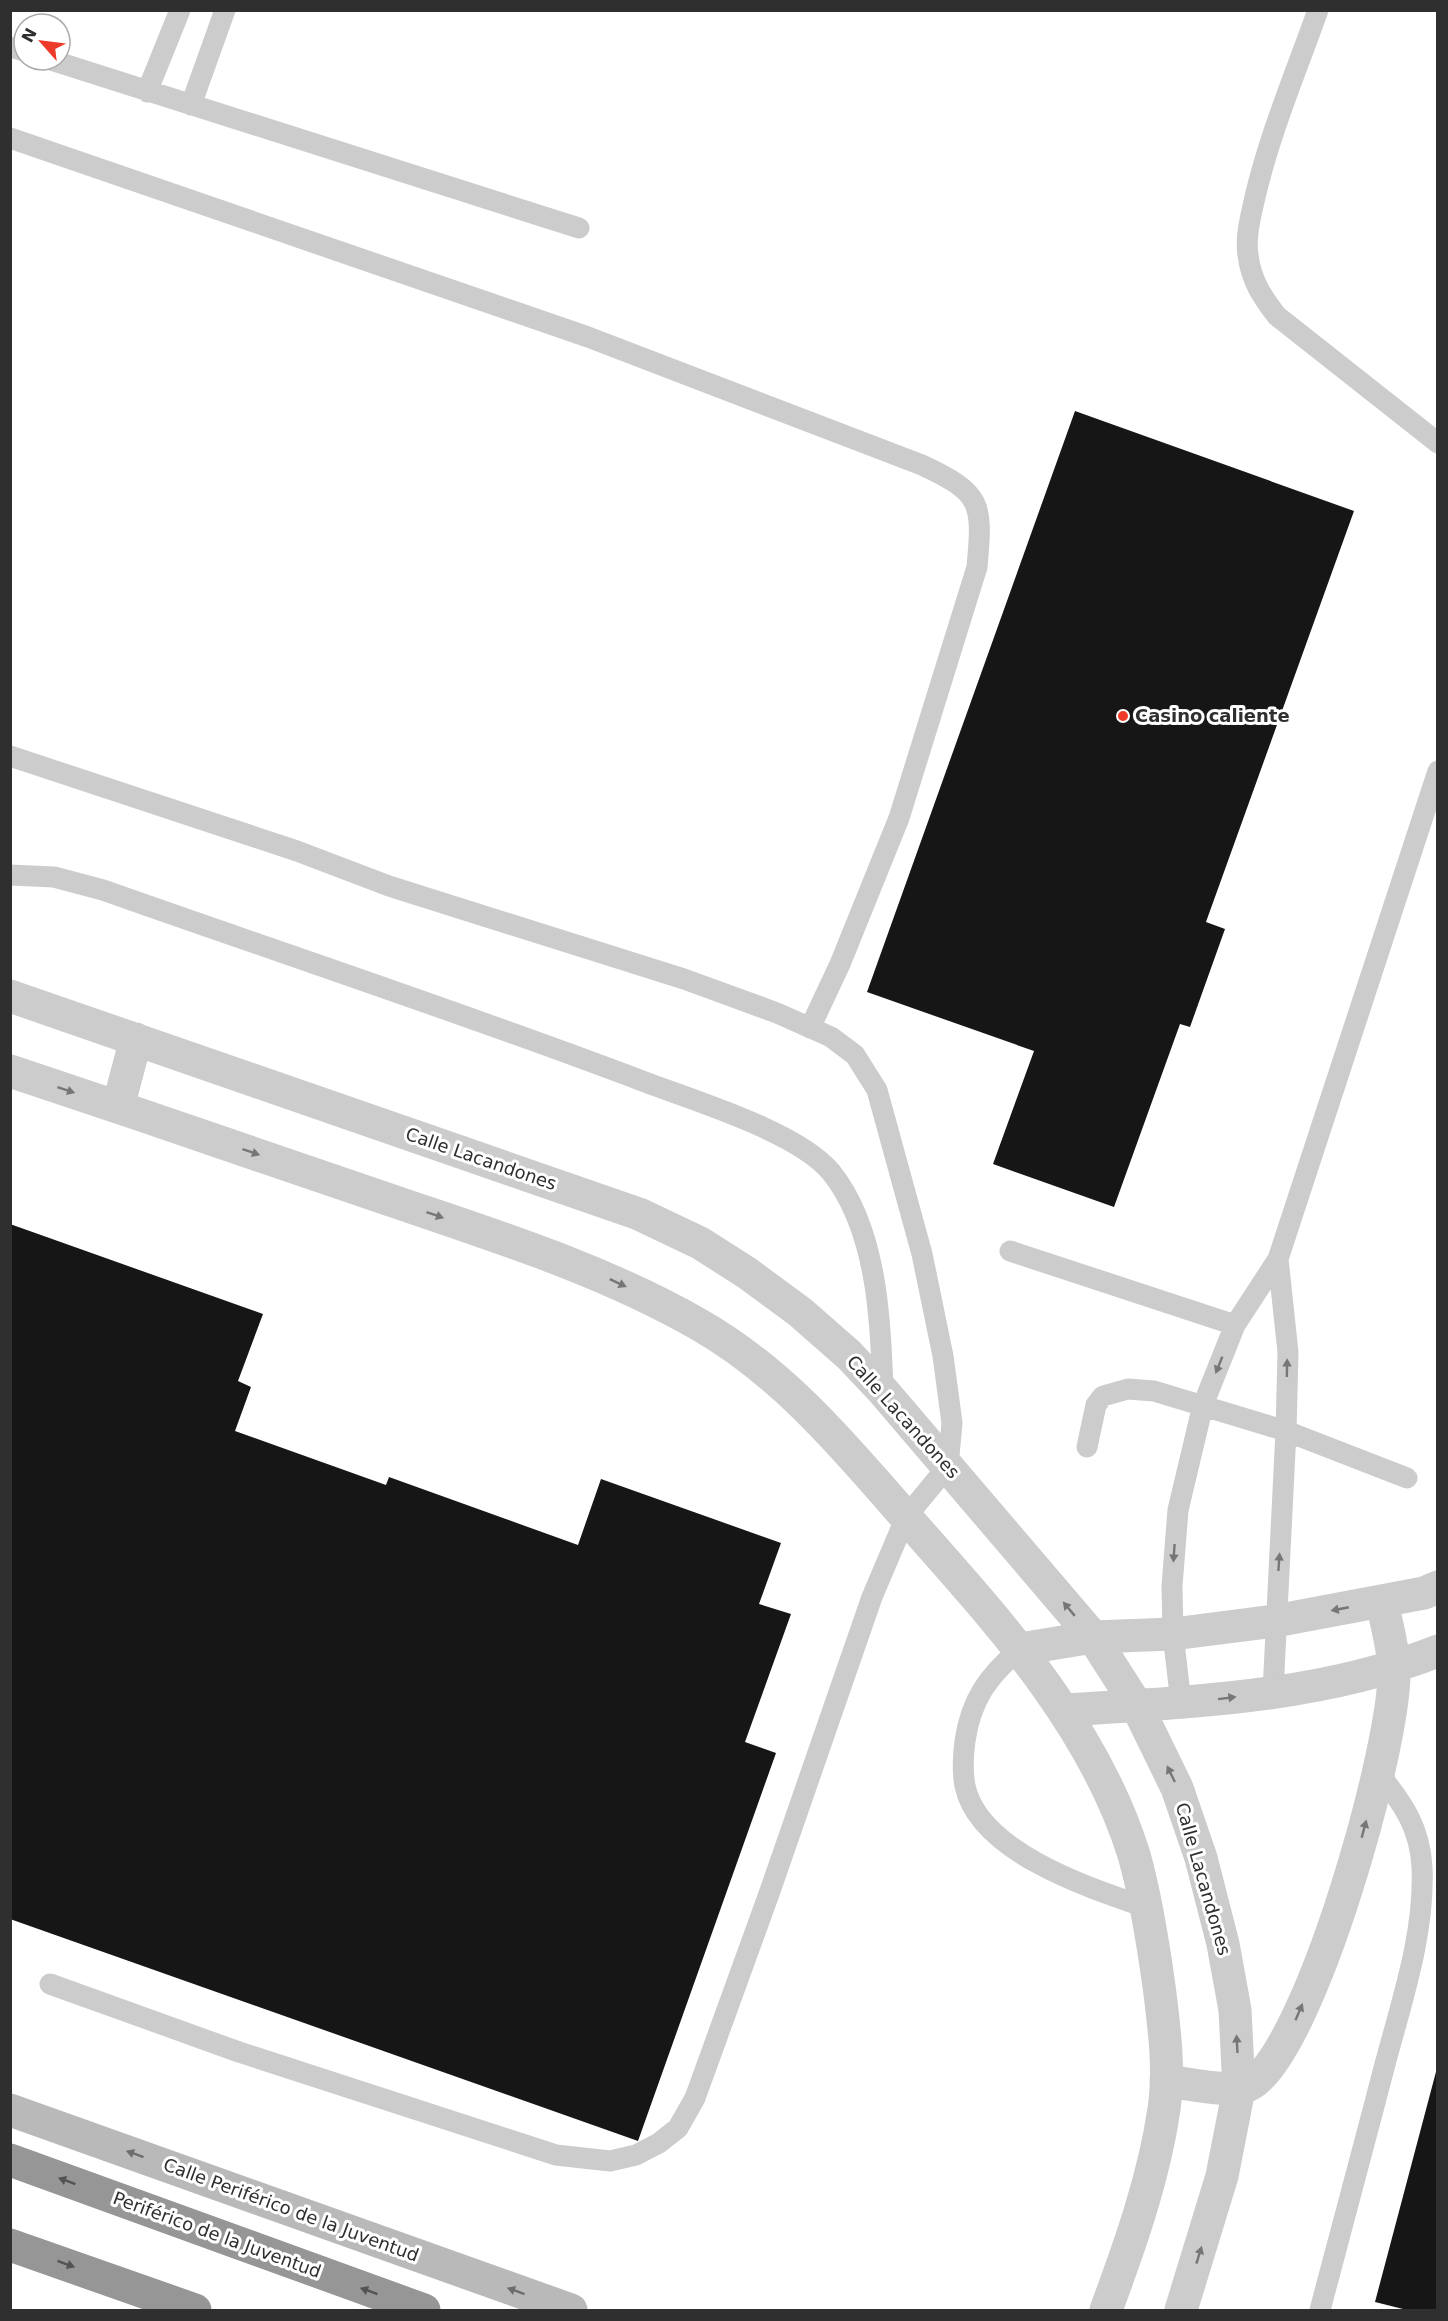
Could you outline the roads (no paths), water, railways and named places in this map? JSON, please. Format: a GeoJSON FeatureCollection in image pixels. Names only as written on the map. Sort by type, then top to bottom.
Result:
{"type":"FeatureCollection","features":[{"type":"Feature","properties":{"kind":"highway","name":"Periférico de la Juventud"},"geometry":{"type":"LineString","coordinates":[[10,2160],[424,2310]]}},
{"type":"Feature","properties":{"kind":"highway"},"geometry":{"type":"LineString","coordinates":[[10,2245],[195,2310]]}},
{"type":"Feature","properties":{"kind":"main road","name":"Calle Periférico de la Juventud"},"geometry":{"type":"LineString","coordinates":[[10,2110],[571,2310]]}},
{"type":"Feature","properties":{"kind":"street","name":"Calle Lacandones"},"geometry":{"type":"LineString","coordinates":[[10,996],[639,1214],[700,1243],[747,1273],[800,1312],[883,1391],[1093,1638],[1137,1706],[1178,1788],[1201,1858],[1223,1944],[1235,2010],[1239,2089],[1222,2176],[1181,2310]]}},
{"type":"Feature","properties":{"kind":"street"},"geometry":{"type":"LineString","coordinates":[[118,1107],[136,1039]]}},
{"type":"Feature","properties":{"kind":"street"},"geometry":{"type":"LineString","coordinates":[[10,1071],[531,1248],[653,1300],[702,1326],[783,1383],[906,1517],[1020,1649],[1064,1710],[1096,1767],[1133,1854],[1145,1907],[1163,2020],[1166,2081],[1164,2108],[1153,2159],[1131,2242],[1106,2310]]}},
{"type":"Feature","properties":{"kind":"street"},"geometry":{"type":"LineString","coordinates":[[1020,1649],[1093,1638],[1173,1634],[1275,1621],[1424,1593],[1437,1587]]}},
{"type":"Feature","properties":{"kind":"street"},"geometry":{"type":"LineString","coordinates":[[1166,2081],[1239,2089],[1251,2084],[1263,2074],[1286,2042],[1336,1919],[1379,1774],[1394,1668],[1382,1601]]}},
{"type":"Feature","properties":{"kind":"street"},"geometry":{"type":"LineString","coordinates":[[1064,1710],[1181,1703],[1324,1685],[1394,1668],[1437,1651]]}},
{"type":"Feature","properties":{"kind":"lane"},"geometry":{"type":"LineString","coordinates":[[147,92],[180,10]]}},
{"type":"Feature","properties":{"kind":"lane"},"geometry":{"type":"LineString","coordinates":[[190,105],[225,10]]}},
{"type":"Feature","properties":{"kind":"lane"},"geometry":{"type":"LineString","coordinates":[[1318,10],[1264,157],[1250,220],[1247,253],[1251,274],[1259,294],[1277,316],[1437,443]]}},
{"type":"Feature","properties":{"kind":"lane"},"geometry":{"type":"LineString","coordinates":[[72,67],[579,228]]}},
{"type":"Feature","properties":{"kind":"lane"},"geometry":{"type":"LineString","coordinates":[[10,138],[588,337],[922,465],[953,479],[969,492],[978,508],[981,528],[977,567],[899,818],[840,964],[810,1028]]}},
{"type":"Feature","properties":{"kind":"lane"},"geometry":{"type":"LineString","coordinates":[[10,756],[297,851],[389,886],[684,980],[831,1037],[855,1055],[877,1090],[888,1123],[922,1254],[943,1356],[952,1423],[948,1466],[906,1517],[872,1597],[770,1892],[695,2098],[678,2128],[660,2143],[636,2155],[610,2162],[556,2154],[239,2052],[50,1984]]}},
{"type":"Feature","properties":{"kind":"lane"},"geometry":{"type":"LineString","coordinates":[[1181,1703],[1173,1634],[1172,1586],[1178,1510],[1203,1405],[1235,1325],[1278,1259],[1437,771]]}},
{"type":"Feature","properties":{"kind":"lane"},"geometry":{"type":"LineString","coordinates":[[10,875],[54,877],[103,890],[492,1024],[722,1112],[807,1151],[829,1170],[845,1191],[858,1223],[876,1284],[882,1336],[883,1391]]}},
{"type":"Feature","properties":{"kind":"lane"},"geometry":{"type":"LineString","coordinates":[[1010,1251],[1235,1325]]}},
{"type":"Feature","properties":{"kind":"lane"},"geometry":{"type":"LineString","coordinates":[[1273,1692],[1286,1431],[1287,1352],[1278,1259]]}},
{"type":"Feature","properties":{"kind":"lane"},"geometry":{"type":"LineString","coordinates":[[1087,1447],[1096,1405],[1103,1396],[1114,1391],[1128,1389],[1154,1391],[1286,1431],[1407,1478]]}},
{"type":"Feature","properties":{"kind":"lane"},"geometry":{"type":"LineString","coordinates":[[1020,1649],[996,1670],[980,1694],[968,1720],[962,1762],[965,1788],[980,1817],[1002,1839],[1044,1866],[1080,1883],[1145,1907]]}},
{"type":"Feature","properties":{"kind":"lane"},"geometry":{"type":"LineString","coordinates":[[1320,2310],[1410,1970],[1420,1908],[1422,1866],[1415,1831],[1405,1806],[1379,1774]]}},
{"type":"Feature","properties":{"kind":"place","name":"Casino caliente"},"geometry":{"type":"Point","coordinates":[1123,716]}}]}
